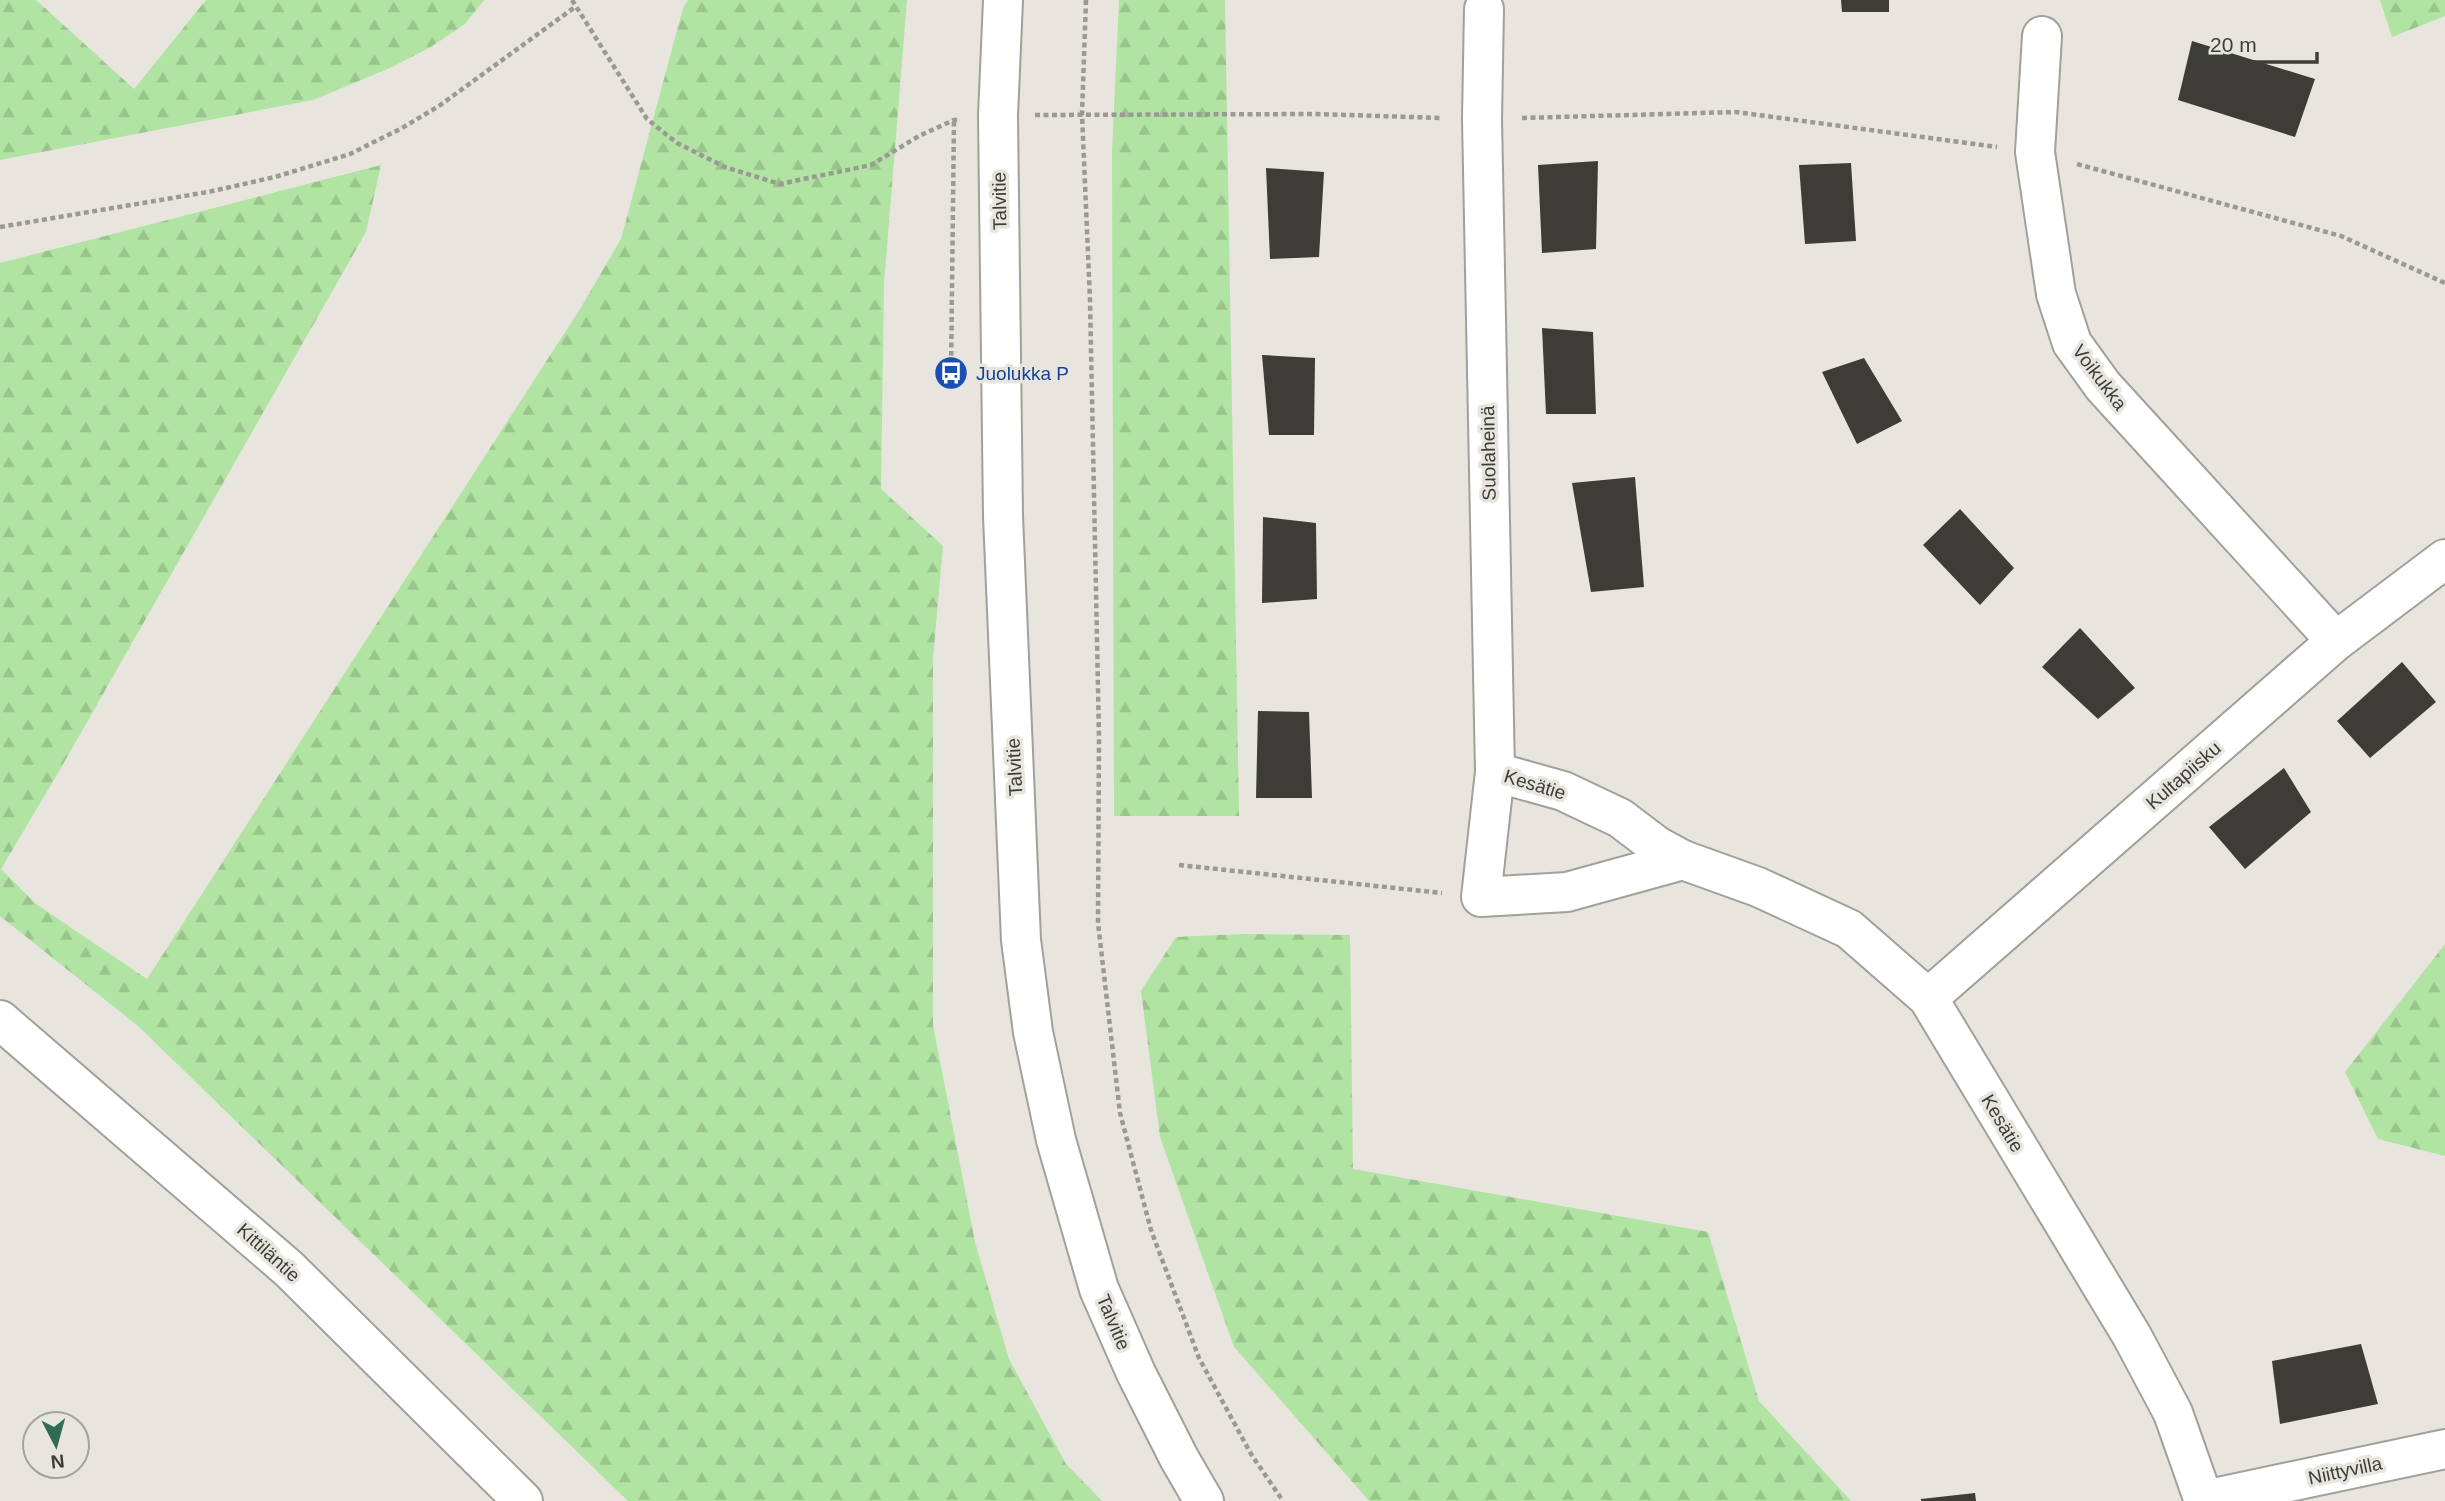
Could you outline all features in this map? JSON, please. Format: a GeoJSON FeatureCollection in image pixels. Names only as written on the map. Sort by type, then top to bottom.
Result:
{"type":"FeatureCollection","features":[{"type":"Feature","properties":{"kind":"street","name":"Talvitie"},"geometry":{"type":"LineString","coordinates":[[1003,0],[998,116],[1003,516],[1021,940],[1033,1032],[1056,1140],[1099,1289],[1136,1373],[1204,1501]]}},
{"type":"Feature","properties":{"kind":"street","name":"Suolaheinä"},"geometry":{"type":"LineString","coordinates":[[1481,897],[1494,772],[1482,119],[1484,9]]}},
{"type":"Feature","properties":{"kind":"street","name":"Voikukka"},"geometry":{"type":"LineString","coordinates":[[2042,36],[2035,152],[2056,294],[2072,343],[2102,386],[2336,641]]}},
{"type":"Feature","properties":{"kind":"street","name":"Kultapiisku"},"geometry":{"type":"LineString","coordinates":[[1928,998],[2336,641],[2445,559]]}},
{"type":"Feature","properties":{"kind":"street","name":"Kesätie"},"geometry":{"type":"LineString","coordinates":[[1494,772],[1563,791],[1620,818],[1657,846],[1683,860],[1758,887],[1849,929],[1928,998],[2132,1336],[2173,1413],[2204,1501]]}},
{"type":"Feature","properties":{"kind":"street"},"geometry":{"type":"LineString","coordinates":[[1481,897],[1567,892],[1683,860]]}},
{"type":"Feature","properties":{"kind":"street","name":"Kittiläntie"},"geometry":{"type":"LineString","coordinates":[[0,1020],[289,1269],[523,1501]]}},
{"type":"Feature","properties":{"kind":"street","name":"Niittyvilla"},"geometry":{"type":"LineString","coordinates":[[2204,1501],[2445,1449]]}},
{"type":"Feature","properties":{"kind":"path"},"geometry":{"type":"LineString","coordinates":[[1086,0],[1082,114],[1090,300],[1096,587],[1098,923],[1120,1113],[1151,1230],[1199,1358],[1251,1454],[1283,1501]]}},
{"type":"Feature","properties":{"kind":"path"},"geometry":{"type":"LineString","coordinates":[[0,227],[221,189],[275,177],[350,154],[439,106],[575,6]]}},
{"type":"Feature","properties":{"kind":"path"},"geometry":{"type":"LineString","coordinates":[[1482,119],[1736,112],[2035,152],[2341,236],[2445,283]]}},
{"type":"Feature","properties":{"kind":"path"},"geometry":{"type":"LineString","coordinates":[[951,373],[954,120]]}},
{"type":"Feature","properties":{"kind":"path"},"geometry":{"type":"LineString","coordinates":[[1179,865],[1481,897]]}},
{"type":"Feature","properties":{"kind":"green space"},"geometry":{"type":"Polygon","coordinates":[[[0,0],[36,0],[134,89],[206,0],[484,0],[465,24],[431,47],[390,68],[313,100],[0,160],[0,0]]]}},
{"type":"Feature","properties":{"kind":"green space"},"geometry":{"type":"Polygon","coordinates":[[[688,0],[907,0],[884,284],[881,489],[943,546],[933,658],[933,1025],[975,1242],[1009,1359],[1066,1464],[1102,1501],[628,1501],[138,1026],[0,916],[0,263],[381,165],[366,232],[1,869],[36,904],[147,979],[580,309],[621,239],[683,8],[688,0]]]}},
{"type":"Feature","properties":{"kind":"green space"},"geometry":{"type":"Polygon","coordinates":[[[1119,0],[1225,0],[1239,816],[1114,816],[1112,152],[1119,0]]]}},
{"type":"Feature","properties":{"kind":"green space"},"geometry":{"type":"Polygon","coordinates":[[[2380,0],[2445,0],[2445,16],[2392,37],[2380,0]]]}},
{"type":"Feature","properties":{"kind":"green space"},"geometry":{"type":"Polygon","coordinates":[[[1241,934],[1350,935],[1353,1169],[1708,1232],[1759,1401],[1851,1501],[1369,1501],[1234,1347],[1160,1137],[1141,991],[1176,937],[1241,934]]]}},
{"type":"Feature","properties":{"kind":"green space"},"geometry":{"type":"Polygon","coordinates":[[[2445,944],[2445,1156],[2378,1139],[2345,1072],[2445,944]]]}},
{"type":"Feature","properties":{"kind":"building"},"geometry":{"type":"Polygon","coordinates":[[[1841,0],[1889,0],[1889,12],[1842,12],[1841,0]]]}},
{"type":"Feature","properties":{"kind":"building"},"geometry":{"type":"Polygon","coordinates":[[[2192,41],[2315,79],[2295,137],[2178,100],[2192,41]]]}},
{"type":"Feature","properties":{"kind":"building"},"geometry":{"type":"Polygon","coordinates":[[[1598,161],[1596,249],[1542,253],[1538,165],[1598,161]]]}},
{"type":"Feature","properties":{"kind":"building"},"geometry":{"type":"Polygon","coordinates":[[[1851,163],[1856,241],[1805,244],[1799,165],[1851,163]]]}},
{"type":"Feature","properties":{"kind":"building"},"geometry":{"type":"Polygon","coordinates":[[[1266,168],[1324,172],[1319,257],[1270,259],[1266,168]]]}},
{"type":"Feature","properties":{"kind":"building"},"geometry":{"type":"Polygon","coordinates":[[[1542,328],[1593,332],[1596,414],[1546,414],[1542,328]]]}},
{"type":"Feature","properties":{"kind":"building"},"geometry":{"type":"Polygon","coordinates":[[[1262,355],[1315,358],[1314,435],[1269,435],[1262,355]]]}},
{"type":"Feature","properties":{"kind":"building"},"geometry":{"type":"Polygon","coordinates":[[[1864,358],[1902,421],[1857,444],[1822,372],[1864,358]]]}},
{"type":"Feature","properties":{"kind":"building"},"geometry":{"type":"Polygon","coordinates":[[[1635,477],[1644,587],[1591,592],[1572,483],[1635,477]]]}},
{"type":"Feature","properties":{"kind":"building"},"geometry":{"type":"Polygon","coordinates":[[[1960,509],[2014,568],[1980,605],[1923,545],[1960,509]]]}},
{"type":"Feature","properties":{"kind":"building"},"geometry":{"type":"Polygon","coordinates":[[[1263,517],[1316,523],[1317,599],[1262,603],[1263,517]]]}},
{"type":"Feature","properties":{"kind":"building"},"geometry":{"type":"Polygon","coordinates":[[[2080,628],[2135,688],[2098,719],[2042,667],[2080,628]]]}},
{"type":"Feature","properties":{"kind":"building"},"geometry":{"type":"Polygon","coordinates":[[[2402,662],[2436,702],[2370,758],[2337,721],[2402,662]]]}},
{"type":"Feature","properties":{"kind":"building"},"geometry":{"type":"Polygon","coordinates":[[[1258,711],[1309,712],[1312,798],[1256,798],[1258,711]]]}},
{"type":"Feature","properties":{"kind":"building"},"geometry":{"type":"Polygon","coordinates":[[[2284,768],[2311,812],[2245,869],[2209,827],[2284,768]]]}},
{"type":"Feature","properties":{"kind":"building"},"geometry":{"type":"Polygon","coordinates":[[[2361,1344],[2378,1404],[2280,1424],[2272,1361],[2361,1344]]]}},
{"type":"Feature","properties":{"kind":"building"},"geometry":{"type":"Polygon","coordinates":[[[1975,1493],[1976,1501],[1921,1501],[1921,1499],[1975,1493]]]}},
{"type":"Feature","properties":{"kind":"place","name":"Juolukka P"},"geometry":{"type":"Point","coordinates":[951,373]}}]}
